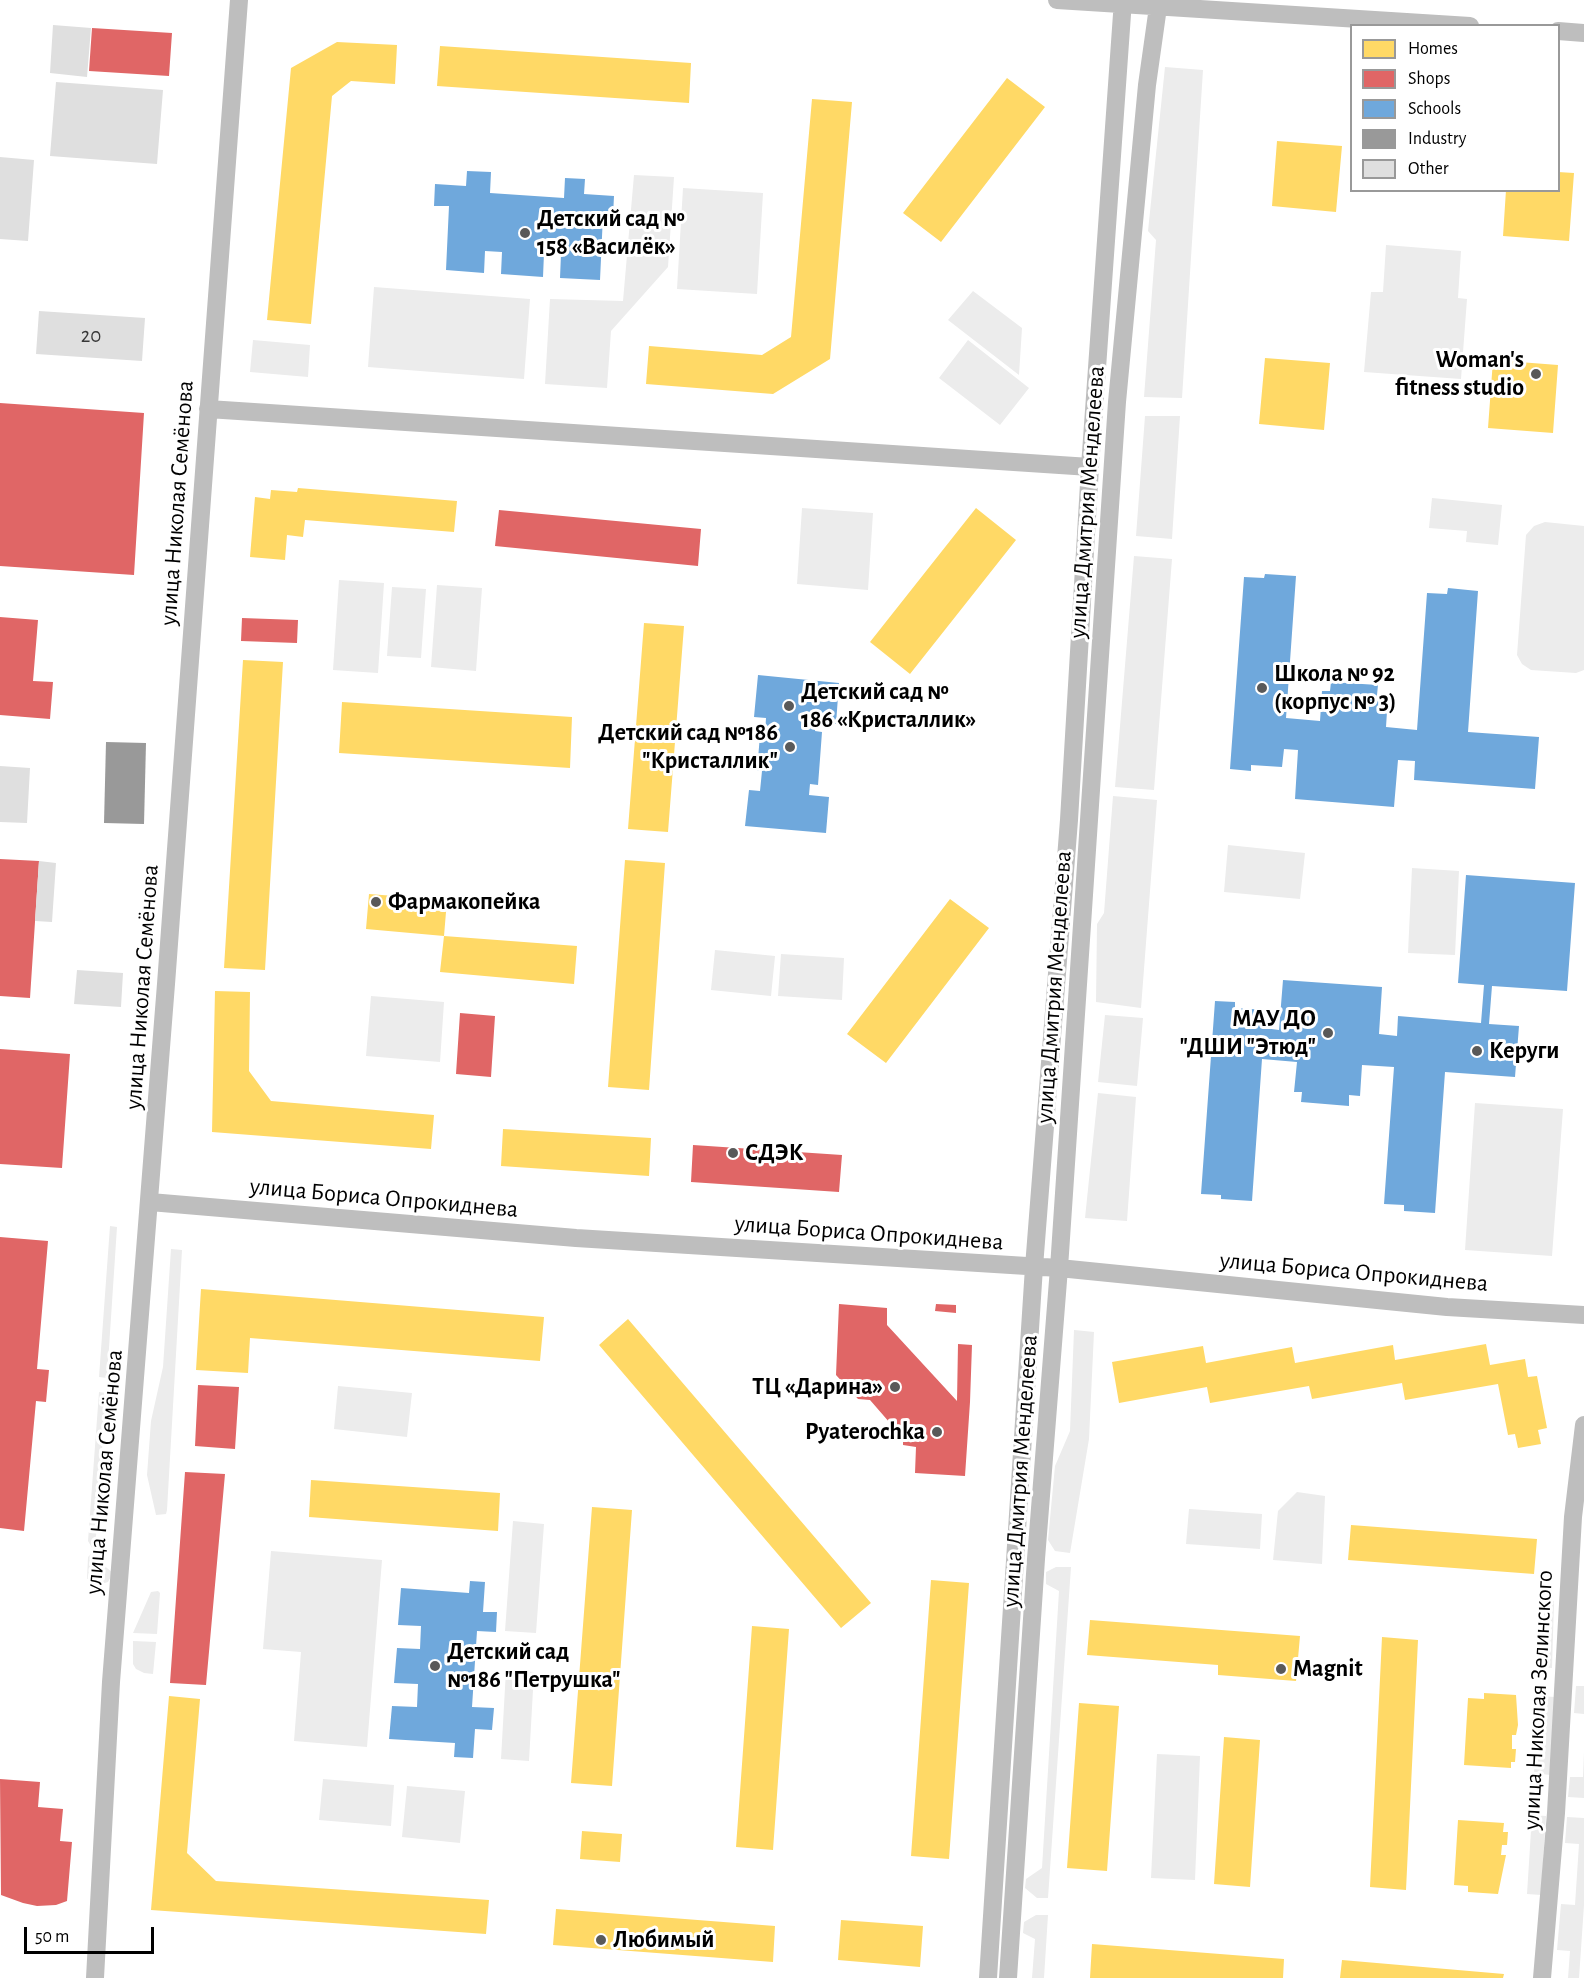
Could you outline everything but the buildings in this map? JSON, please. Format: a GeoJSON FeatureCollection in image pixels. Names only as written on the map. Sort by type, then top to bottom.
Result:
{"type":"FeatureCollection","features":[{"type":"Feature","properties":{"kind":"street","name":"улица Николая Семёнова"},"geometry":{"type":"LineString","coordinates":[[95,1978],[111,1682],[150,1202],[238,0]]}},
{"type":"Feature","properties":{"kind":"street"},"geometry":{"type":"LineString","coordinates":[[1057,0],[1159,3],[1443,24]]}},
{"type":"Feature","properties":{"kind":"street","name":"улица Дмитрия Менделеева"},"geometry":{"type":"LineString","coordinates":[[988,1978],[1034,1268],[1068,820],[1123,2]]}},
{"type":"Feature","properties":{"kind":"street","name":"улица Дмитрия Менделеева"},"geometry":{"type":"LineString","coordinates":[[1008,1978],[1036,1559],[1059,1268],[1117,402],[1147,85],[1159,3]]}},
{"type":"Feature","properties":{"kind":"street"},"geometry":{"type":"LineString","coordinates":[[1560,31],[1584,33]]}},
{"type":"Feature","properties":{"kind":"street"},"geometry":{"type":"LineString","coordinates":[[208,409],[1090,468]]}},
{"type":"Feature","properties":{"kind":"street","name":"улица Бориса Опрокиднева"},"geometry":{"type":"LineString","coordinates":[[150,1202],[576,1238],[1059,1268],[1447,1307],[1584,1315]]}},
{"type":"Feature","properties":{"kind":"street","name":"улица Николая Зелинского"},"geometry":{"type":"LineString","coordinates":[[1542,1978],[1556,1812],[1573,1528],[1584,1425]]}},
{"type":"Feature","properties":{"kind":"shaded area"},"geometry":{"type":"Polygon","coordinates":[[[1165,67],[1203,70],[1182,398],[1144,397],[1156,240],[1148,231],[1165,67]]]}},
{"type":"Feature","properties":{"kind":"shaded area"},"geometry":{"type":"Polygon","coordinates":[[[634,175],[674,177],[668,267],[611,331],[607,388],[545,384],[550,299],[623,301],[634,175]]]}},
{"type":"Feature","properties":{"kind":"shaded area"},"geometry":{"type":"Polygon","coordinates":[[[683,188],[763,193],[757,294],[677,289],[683,188]]]}},
{"type":"Feature","properties":{"kind":"shaded area"},"geometry":{"type":"Polygon","coordinates":[[[1386,245],[1461,251],[1458,298],[1467,299],[1461,379],[1364,372],[1371,292],[1383,292],[1386,245]]]}},
{"type":"Feature","properties":{"kind":"shaded area"},"geometry":{"type":"Polygon","coordinates":[[[374,287],[530,299],[524,379],[368,367],[374,287]]]}},
{"type":"Feature","properties":{"kind":"shaded area"},"geometry":{"type":"Polygon","coordinates":[[[973,291],[1022,328],[1019,375],[948,320],[973,291]]]}},
{"type":"Feature","properties":{"kind":"shaded area"},"geometry":{"type":"Polygon","coordinates":[[[253,340],[310,345],[308,377],[250,372],[253,340]]]}},
{"type":"Feature","properties":{"kind":"shaded area"},"geometry":{"type":"Polygon","coordinates":[[[968,340],[1029,388],[1000,425],[939,378],[968,340]]]}},
{"type":"Feature","properties":{"kind":"shaded area"},"geometry":{"type":"Polygon","coordinates":[[[1145,416],[1180,416],[1172,539],[1136,536],[1145,416]]]}},
{"type":"Feature","properties":{"kind":"shaded area"},"geometry":{"type":"Polygon","coordinates":[[[1432,498],[1502,505],[1498,545],[1466,542],[1467,531],[1429,528],[1432,498]]]}},
{"type":"Feature","properties":{"kind":"shaded area"},"geometry":{"type":"Polygon","coordinates":[[[802,508],[873,513],[868,590],[797,584],[802,508]]]}},
{"type":"Feature","properties":{"kind":"shaded area"},"geometry":{"type":"Polygon","coordinates":[[[1545,522],[1584,526],[1584,670],[1576,673],[1531,670],[1522,664],[1517,655],[1526,535],[1534,526],[1545,522]]]}},
{"type":"Feature","properties":{"kind":"shaded area"},"geometry":{"type":"Polygon","coordinates":[[[1134,556],[1172,559],[1154,790],[1115,787],[1134,556]]]}},
{"type":"Feature","properties":{"kind":"shaded area"},"geometry":{"type":"Polygon","coordinates":[[[339,580],[384,583],[378,673],[333,670],[339,580]]]}},
{"type":"Feature","properties":{"kind":"shaded area"},"geometry":{"type":"Polygon","coordinates":[[[437,585],[482,588],[476,671],[431,667],[437,585]]]}},
{"type":"Feature","properties":{"kind":"shaded area"},"geometry":{"type":"Polygon","coordinates":[[[392,587],[426,589],[421,658],[387,656],[392,587]]]}},
{"type":"Feature","properties":{"kind":"shaded area"},"geometry":{"type":"Polygon","coordinates":[[[1113,796],[1157,800],[1141,1008],[1096,1002],[1097,924],[1104,913],[1113,796]]]}},
{"type":"Feature","properties":{"kind":"shaded area"},"geometry":{"type":"Polygon","coordinates":[[[1228,845],[1305,853],[1300,899],[1224,892],[1228,845]]]}},
{"type":"Feature","properties":{"kind":"shaded area"},"geometry":{"type":"Polygon","coordinates":[[[1412,868],[1459,871],[1455,955],[1408,953],[1412,868]]]}},
{"type":"Feature","properties":{"kind":"shaded area"},"geometry":{"type":"Polygon","coordinates":[[[715,950],[775,956],[771,996],[711,990],[715,950]]]}},
{"type":"Feature","properties":{"kind":"shaded area"},"geometry":{"type":"Polygon","coordinates":[[[781,954],[844,958],[842,1000],[778,996],[781,954]]]}},
{"type":"Feature","properties":{"kind":"shaded area"},"geometry":{"type":"Polygon","coordinates":[[[371,996],[444,1002],[440,1062],[366,1056],[371,996]]]}},
{"type":"Feature","properties":{"kind":"shaded area"},"geometry":{"type":"Polygon","coordinates":[[[1105,1015],[1143,1018],[1137,1086],[1098,1082],[1105,1015]]]}},
{"type":"Feature","properties":{"kind":"shaded area"},"geometry":{"type":"Polygon","coordinates":[[[1098,1093],[1136,1097],[1127,1221],[1085,1218],[1098,1093]]]}},
{"type":"Feature","properties":{"kind":"shaded area"},"geometry":{"type":"Polygon","coordinates":[[[1475,1103],[1563,1109],[1552,1256],[1465,1250],[1475,1103]]]}},
{"type":"Feature","properties":{"kind":"shaded area"},"geometry":{"type":"Polygon","coordinates":[[[110,1226],[117,1227],[107,1378],[99,1377],[110,1226]]]}},
{"type":"Feature","properties":{"kind":"shaded area"},"geometry":{"type":"Polygon","coordinates":[[[171,1249],[182,1250],[167,1510],[166,1514],[156,1515],[147,1475],[151,1421],[163,1367],[171,1249]]]}},
{"type":"Feature","properties":{"kind":"shaded area"},"geometry":{"type":"Polygon","coordinates":[[[1074,1330],[1094,1332],[1089,1439],[1070,1553],[1055,1551],[1048,1540],[1055,1466],[1070,1431],[1074,1330]]]}},
{"type":"Feature","properties":{"kind":"shaded area"},"geometry":{"type":"Polygon","coordinates":[[[338,1386],[412,1393],[407,1437],[334,1429],[338,1386]]]}},
{"type":"Feature","properties":{"kind":"shaded area"},"geometry":{"type":"Polygon","coordinates":[[[99,1392],[106,1393],[93,1580],[87,1579],[88,1557],[94,1551],[88,1541],[99,1392]]]}},
{"type":"Feature","properties":{"kind":"shaded area"},"geometry":{"type":"Polygon","coordinates":[[[1297,1492],[1325,1496],[1322,1564],[1273,1560],[1278,1511],[1297,1492]]]}},
{"type":"Feature","properties":{"kind":"shaded area"},"geometry":{"type":"Polygon","coordinates":[[[1189,1509],[1262,1514],[1260,1549],[1186,1544],[1189,1509]]]}},
{"type":"Feature","properties":{"kind":"shaded area"},"geometry":{"type":"Polygon","coordinates":[[[513,1521],[544,1524],[536,1633],[505,1631],[513,1521]]]}},
{"type":"Feature","properties":{"kind":"shaded area"},"geometry":{"type":"Polygon","coordinates":[[[271,1551],[382,1560],[367,1747],[294,1741],[301,1652],[263,1649],[271,1551]]]}},
{"type":"Feature","properties":{"kind":"shaded area"},"geometry":{"type":"Polygon","coordinates":[[[101,1563],[113,1573],[108,1582],[99,1584],[101,1563]]]}},
{"type":"Feature","properties":{"kind":"shaded area"},"geometry":{"type":"Polygon","coordinates":[[[1056,1567],[1071,1567],[1048,1898],[1037,1898],[1025,1888],[1026,1879],[1042,1868],[1059,1591],[1046,1584],[1046,1572],[1056,1567]]]}},
{"type":"Feature","properties":{"kind":"shaded area"},"geometry":{"type":"Polygon","coordinates":[[[151,1592],[160,1593],[157,1634],[133,1633],[151,1592]]]}},
{"type":"Feature","properties":{"kind":"shaded area"},"geometry":{"type":"Polygon","coordinates":[[[1545,1600],[1554,1601],[1552,1668],[1541,1667],[1545,1600]]]}},
{"type":"Feature","properties":{"kind":"shaded area"},"geometry":{"type":"Polygon","coordinates":[[[133,1641],[156,1642],[153,1674],[136,1669],[133,1664],[133,1641]]]}},
{"type":"Feature","properties":{"kind":"shaded area"},"geometry":{"type":"Polygon","coordinates":[[[506,1670],[534,1672],[529,1761],[501,1759],[506,1670]]]}},
{"type":"Feature","properties":{"kind":"shaded area"},"geometry":{"type":"Polygon","coordinates":[[[1576,1686],[1584,1686],[1584,1714],[1574,1713],[1576,1686]]]}},
{"type":"Feature","properties":{"kind":"shaded area"},"geometry":{"type":"Polygon","coordinates":[[[1539,1696],[1555,1697],[1550,1775],[1534,1773],[1539,1696]]]}},
{"type":"Feature","properties":{"kind":"shaded area"},"geometry":{"type":"Polygon","coordinates":[[[1584,1752],[1584,1798],[1568,1797],[1570,1777],[1583,1777],[1584,1752]]]}},
{"type":"Feature","properties":{"kind":"shaded area"},"geometry":{"type":"Polygon","coordinates":[[[1157,1754],[1200,1756],[1195,1880],[1151,1878],[1157,1754]]]}},
{"type":"Feature","properties":{"kind":"shaded area"},"geometry":{"type":"Polygon","coordinates":[[[323,1779],[394,1785],[391,1826],[319,1820],[323,1779]]]}},
{"type":"Feature","properties":{"kind":"shaded area"},"geometry":{"type":"Polygon","coordinates":[[[407,1786],[465,1791],[460,1843],[402,1837],[407,1786]]]}},
{"type":"Feature","properties":{"kind":"shaded area"},"geometry":{"type":"Polygon","coordinates":[[[1532,1815],[1546,1816],[1541,1895],[1527,1894],[1532,1815]]]}},
{"type":"Feature","properties":{"kind":"shaded area"},"geometry":{"type":"Polygon","coordinates":[[[1567,1817],[1584,1818],[1584,1905],[1579,1978],[1568,1978],[1570,1951],[1557,1950],[1561,1904],[1575,1905],[1579,1844],[1565,1843],[1567,1817]]]}},
{"type":"Feature","properties":{"kind":"shaded area"},"geometry":{"type":"Polygon","coordinates":[[[1036,1915],[1048,1915],[1044,1978],[1032,1978],[1035,1939],[1023,1933],[1024,1922],[1036,1915]]]}},
{"type":"Feature","properties":{"kind":"place","name":"Детский сад № 158 «Василёк»"},"geometry":{"type":"Point","coordinates":[525,233]}},
{"type":"Feature","properties":{"kind":"place","name":"Woman's fitness studio"},"geometry":{"type":"Point","coordinates":[1536,374]}},
{"type":"Feature","properties":{"kind":"place","name":"Школа № 92 (корпус № 3)"},"geometry":{"type":"Point","coordinates":[1262,688]}},
{"type":"Feature","properties":{"kind":"place","name":"Детский сад № 186 «Кристаллик»"},"geometry":{"type":"Point","coordinates":[789,706]}},
{"type":"Feature","properties":{"kind":"place","name":"Детский сад №186 \"Кристаллик\""},"geometry":{"type":"Point","coordinates":[790,747]}},
{"type":"Feature","properties":{"kind":"place","name":"Фармакопейка"},"geometry":{"type":"Point","coordinates":[376,902]}},
{"type":"Feature","properties":{"kind":"place","name":"МАУ ДО \"ДШИ \"Этюд\""},"geometry":{"type":"Point","coordinates":[1328,1033]}},
{"type":"Feature","properties":{"kind":"place","name":"Керуги"},"geometry":{"type":"Point","coordinates":[1477,1051]}},
{"type":"Feature","properties":{"kind":"place","name":"СДЭК"},"geometry":{"type":"Point","coordinates":[733,1153]}},
{"type":"Feature","properties":{"kind":"place","name":"ТЦ «Дарина»"},"geometry":{"type":"Point","coordinates":[895,1387]}},
{"type":"Feature","properties":{"kind":"place","name":"Pyaterochka"},"geometry":{"type":"Point","coordinates":[937,1432]}},
{"type":"Feature","properties":{"kind":"place","name":"Детский сад №186 \"Петрушка\""},"geometry":{"type":"Point","coordinates":[435,1666]}},
{"type":"Feature","properties":{"kind":"place","name":"Magnit"},"geometry":{"type":"Point","coordinates":[1281,1669]}},
{"type":"Feature","properties":{"kind":"place","name":"Любимый"},"geometry":{"type":"Point","coordinates":[601,1940]}}]}
